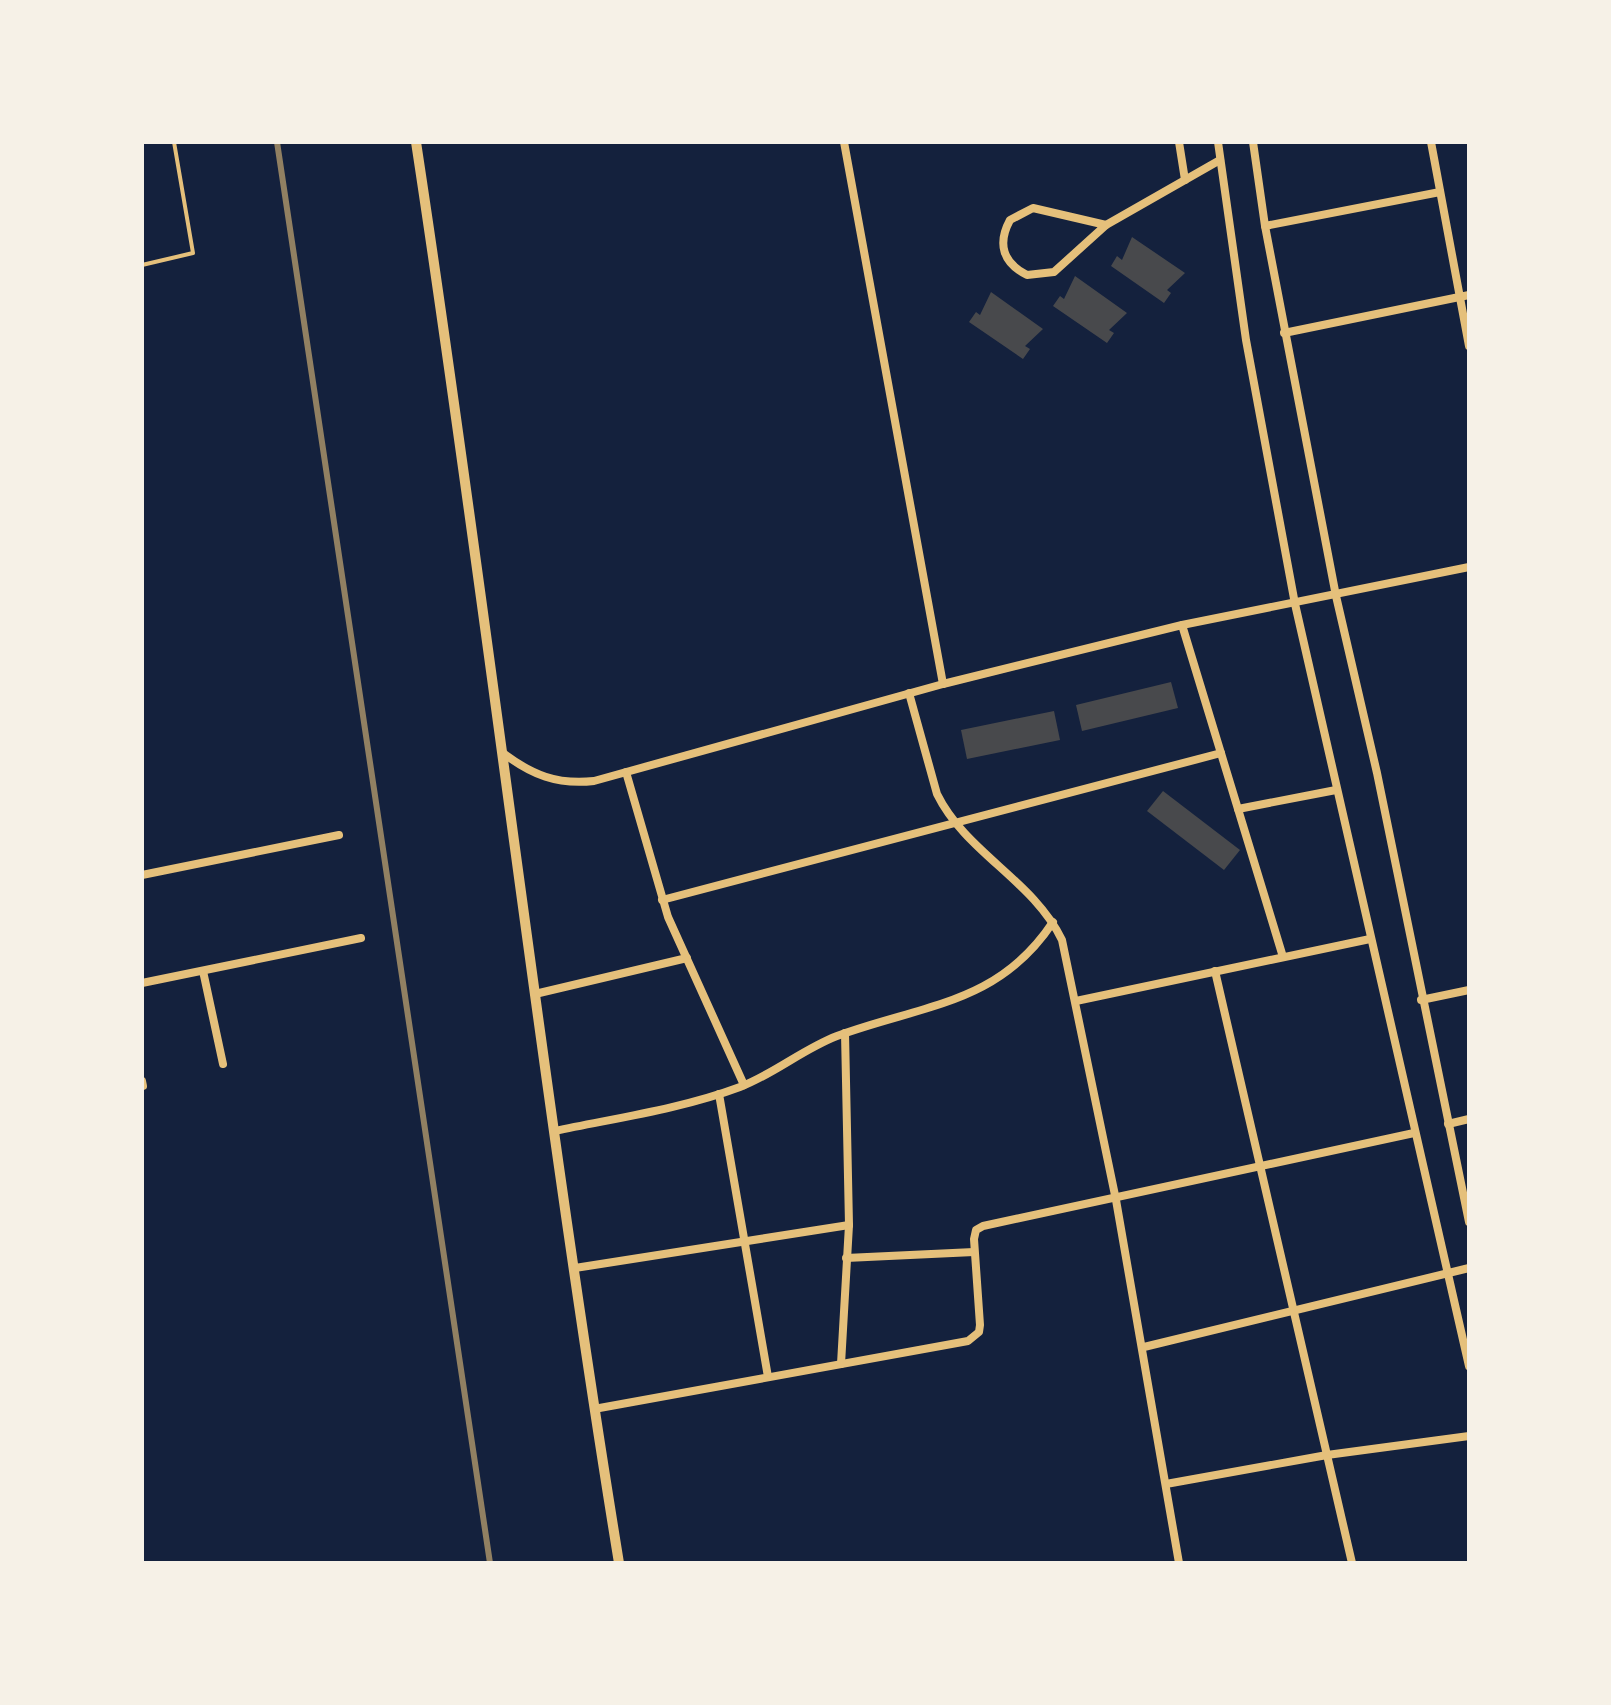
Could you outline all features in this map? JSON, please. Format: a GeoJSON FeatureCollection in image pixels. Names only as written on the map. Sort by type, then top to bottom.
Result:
{"type":"FeatureCollection","features":[{"type":"Feature","properties":{"kind":"street"},"geometry":{"type":"LineString","coordinates":[[416,142],[467,482],[594,1409],[619,1563]]}},
{"type":"Feature","properties":{"kind":"street"},"geometry":{"type":"LineString","coordinates":[[844,142],[943,684]]}},
{"type":"Feature","properties":{"kind":"street"},"geometry":{"type":"LineString","coordinates":[[1179,142],[1185,180]]}},
{"type":"Feature","properties":{"kind":"street"},"geometry":{"type":"LineString","coordinates":[[1218,142],[1246,340],[1295,604],[1469,1366]]}},
{"type":"Feature","properties":{"kind":"street"},"geometry":{"type":"LineString","coordinates":[[1253,142],[1284,333],[1336,596],[1377,773],[1421,1000],[1469,1222]]}},
{"type":"Feature","properties":{"kind":"street"},"geometry":{"type":"LineString","coordinates":[[1431,142],[1464,296],[1469,346]]}},
{"type":"Feature","properties":{"kind":"street"},"geometry":{"type":"LineString","coordinates":[[1106,225],[1033,208],[1010,220],[1002,246],[1015,269],[1041,276],[1054,272],[1106,225],[1220,160]]}},
{"type":"Feature","properties":{"kind":"street"},"geometry":{"type":"LineString","coordinates":[[1265,226],[1440,192]]}},
{"type":"Feature","properties":{"kind":"street"},"geometry":{"type":"LineString","coordinates":[[1284,333],[1464,296]]}},
{"type":"Feature","properties":{"kind":"street"},"geometry":{"type":"LineString","coordinates":[[503,753],[537,775],[555,781],[594,781],[909,693],[1182,625],[1469,567]]}},
{"type":"Feature","properties":{"kind":"street"},"geometry":{"type":"LineString","coordinates":[[1182,625],[1283,957]]}},
{"type":"Feature","properties":{"kind":"street"},"geometry":{"type":"LineString","coordinates":[[909,693],[937,794],[954,824],[1042,906],[1053,922],[1068,959],[1144,1347],[1179,1563]]}},
{"type":"Feature","properties":{"kind":"street"},"geometry":{"type":"LineString","coordinates":[[662,900],[1221,753]]}},
{"type":"Feature","properties":{"kind":"street"},"geometry":{"type":"LineString","coordinates":[[626,772],[662,900],[744,1085]]}},
{"type":"Feature","properties":{"kind":"street"},"geometry":{"type":"LineString","coordinates":[[1238,809],[1336,790]]}},
{"type":"Feature","properties":{"kind":"street"},"geometry":{"type":"LineString","coordinates":[[142,875],[339,835]]}},
{"type":"Feature","properties":{"kind":"street"},"geometry":{"type":"LineString","coordinates":[[555,1131],[719,1094],[744,1085],[845,1033],[982,990],[1022,961],[1053,922]]}},
{"type":"Feature","properties":{"kind":"street"},"geometry":{"type":"LineString","coordinates":[[142,983],[361,938]]}},
{"type":"Feature","properties":{"kind":"street"},"geometry":{"type":"LineString","coordinates":[[1076,1001],[1370,939]]}},
{"type":"Feature","properties":{"kind":"street"},"geometry":{"type":"LineString","coordinates":[[535,994],[687,958]]}},
{"type":"Feature","properties":{"kind":"street"},"geometry":{"type":"LineString","coordinates":[[203,971],[223,1064]]}},
{"type":"Feature","properties":{"kind":"street"},"geometry":{"type":"LineString","coordinates":[[1215,971],[1352,1563]]}},
{"type":"Feature","properties":{"kind":"street"},"geometry":{"type":"LineString","coordinates":[[1421,1000],[1469,990]]}},
{"type":"Feature","properties":{"kind":"street"},"geometry":{"type":"LineString","coordinates":[[841,1364],[849,1225],[845,1033]]}},
{"type":"Feature","properties":{"kind":"street"},"geometry":{"type":"LineString","coordinates":[[719,1094],[768,1377]]}},
{"type":"Feature","properties":{"kind":"street"},"geometry":{"type":"LineString","coordinates":[[1448,1124],[1469,1119]]}},
{"type":"Feature","properties":{"kind":"street"},"geometry":{"type":"LineString","coordinates":[[594,1409],[973,1338],[980,1325],[974,1252],[976,1230],[983,1226],[1116,1200],[1414,1133]]}},
{"type":"Feature","properties":{"kind":"street"},"geometry":{"type":"LineString","coordinates":[[575,1268],[849,1225]]}},
{"type":"Feature","properties":{"kind":"street"},"geometry":{"type":"LineString","coordinates":[[846,1258],[974,1252]]}},
{"type":"Feature","properties":{"kind":"street"},"geometry":{"type":"LineString","coordinates":[[1144,1347],[1469,1268]]}},
{"type":"Feature","properties":{"kind":"street"},"geometry":{"type":"LineString","coordinates":[[1166,1484],[1327,1455],[1469,1436]]}},
{"type":"Feature","properties":{"kind":"lane"},"geometry":{"type":"LineString","coordinates":[[142,265],[193,253],[174,142]]}},
{"type":"Feature","properties":{"kind":"building"},"geometry":{"type":"Polygon","coordinates":[[[1132,237],[1185,273],[1167,290],[1171,293],[1164,303],[1111,266],[1117,256],[1122,260],[1132,237]]]}},
{"type":"Feature","properties":{"kind":"building"},"geometry":{"type":"Polygon","coordinates":[[[1075,276],[1127,313],[1109,330],[1114,333],[1107,343],[1053,306],[1060,296],[1064,299],[1075,276]]]}},
{"type":"Feature","properties":{"kind":"building"},"geometry":{"type":"Polygon","coordinates":[[[991,292],[1043,329],[1025,346],[1030,349],[1023,359],[969,322],[976,312],[980,315],[991,292]]]}},
{"type":"Feature","properties":{"kind":"building"},"geometry":{"type":"Polygon","coordinates":[[[1171,682],[1178,708],[1082,731],[1076,705],[1171,682]]]}},
{"type":"Feature","properties":{"kind":"building"},"geometry":{"type":"Polygon","coordinates":[[[1054,711],[1060,740],[967,759],[961,730],[1054,711]]]}},
{"type":"Feature","properties":{"kind":"building"},"geometry":{"type":"Polygon","coordinates":[[[1163,791],[1240,850],[1224,870],[1147,811],[1163,791]]]}},
{"type":"Feature","properties":{"kind":"railway"},"geometry":{"type":"LineString","coordinates":[[277,142],[490,1563]]}}]}
